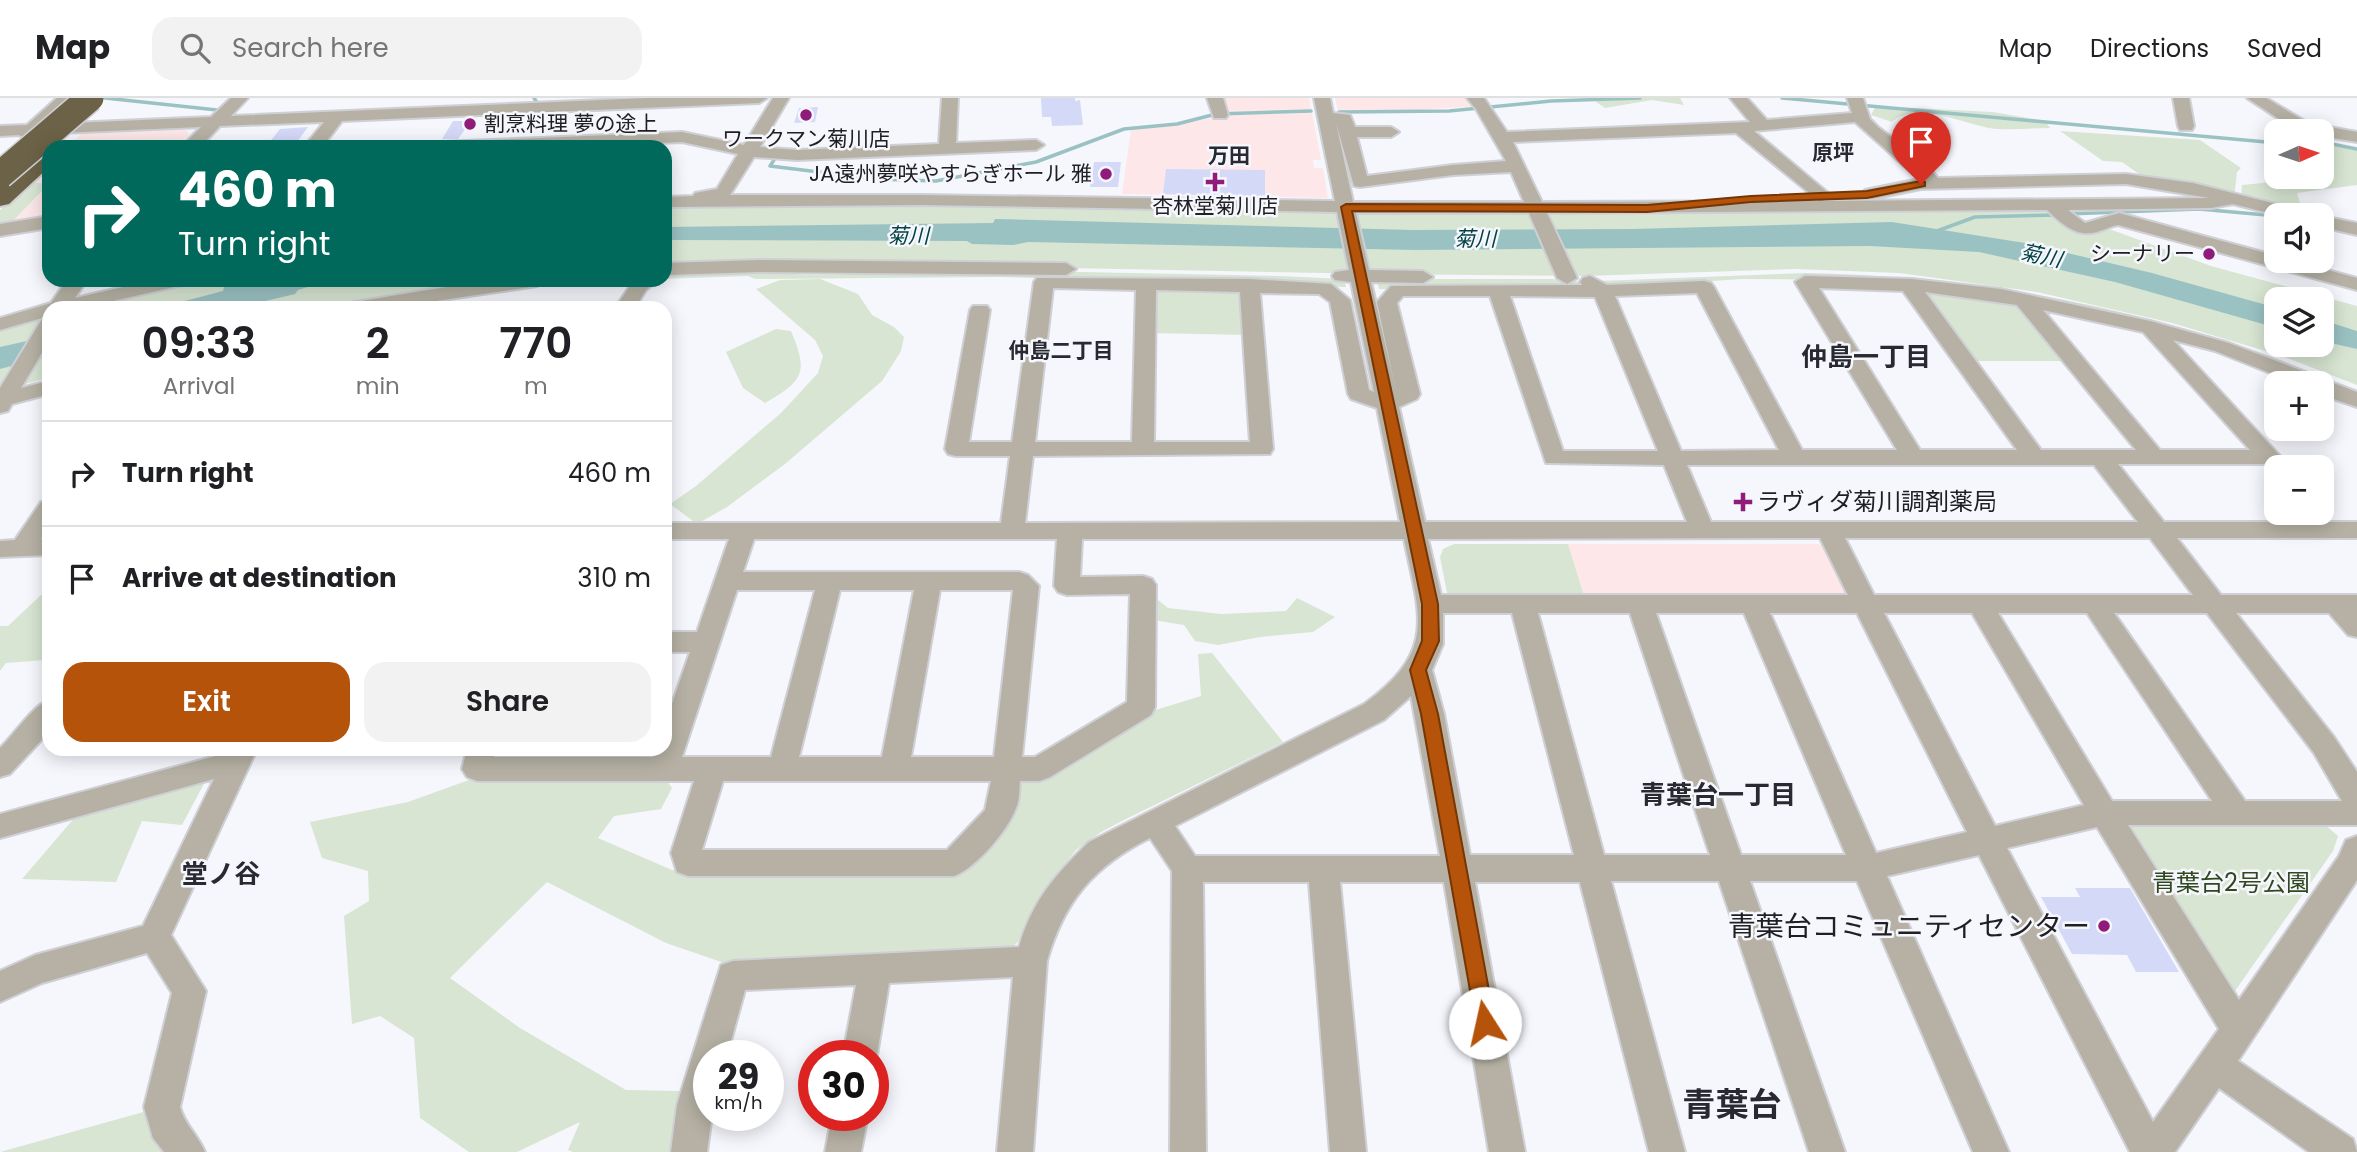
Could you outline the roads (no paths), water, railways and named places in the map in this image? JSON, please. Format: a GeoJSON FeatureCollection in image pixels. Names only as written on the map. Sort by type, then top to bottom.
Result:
{"type":"FeatureCollection","features":[{"type":"Feature","properties":{"kind":"highway"},"geometry":{"type":"LineString","coordinates":[[0,173],[80,98]]}},
{"type":"Feature","properties":{"kind":"highway"},"geometry":{"type":"LineString","coordinates":[[0,173],[90,98]]}},
{"type":"Feature","properties":{"kind":"highway"},"geometry":{"type":"LineString","coordinates":[[64,140],[112,98]]}},
{"type":"Feature","properties":{"kind":"highway"},"geometry":{"type":"LineString","coordinates":[[0,198],[42,159]]}},
{"type":"Feature","properties":{"kind":"street"},"geometry":{"type":"LineString","coordinates":[[0,160],[68,98]]}},
{"type":"Feature","properties":{"kind":"street"},"geometry":{"type":"LineString","coordinates":[[197,140],[240,98]]}},
{"type":"Feature","properties":{"kind":"street"},"geometry":{"type":"LineString","coordinates":[[0,131],[337,117],[533,105],[759,98]]}},
{"type":"Feature","properties":{"kind":"street"},"geometry":{"type":"LineString","coordinates":[[672,200],[723,193],[781,98]]}},
{"type":"Feature","properties":{"kind":"street"},"geometry":{"type":"LineString","coordinates":[[947,148],[950,98]]}},
{"type":"Feature","properties":{"kind":"street"},"geometry":{"type":"LineString","coordinates":[[1738,98],[1763,126]]}},
{"type":"Feature","properties":{"kind":"street"},"geometry":{"type":"LineString","coordinates":[[2180,98],[2186,126]]}},
{"type":"Feature","properties":{"kind":"street"},"geometry":{"type":"LineString","coordinates":[[2255,98],[2303,127],[2356,130]]}},
{"type":"Feature","properties":{"kind":"street"},"geometry":{"type":"LineString","coordinates":[[1481,104],[1510,152],[1538,208],[1566,276]]}},
{"type":"Feature","properties":{"kind":"street"},"geometry":{"type":"LineString","coordinates":[[521,140],[533,105]]}},
{"type":"Feature","properties":{"kind":"street"},"geometry":{"type":"LineString","coordinates":[[1324,110],[1344,118],[1360,182],[1426,174],[1510,152],[1763,126],[1858,106],[1872,131],[1913,162],[1933,183]]}},
{"type":"Feature","properties":{"kind":"street"},"geometry":{"type":"LineString","coordinates":[[1015,1152],[1031,961],[1047,914],[1068,882],[1100,851],[1374,712],[1397,695],[1418,670],[1430,641],[1430,604],[1324,110]]}},
{"type":"Feature","properties":{"kind":"street"},"geometry":{"type":"LineString","coordinates":[[319,140],[337,117]]}},
{"type":"Feature","properties":{"kind":"street"},"geometry":{"type":"LineString","coordinates":[[1740,128],[1821,196]]}},
{"type":"Feature","properties":{"kind":"street"},"geometry":{"type":"LineString","coordinates":[[1349,132],[1391,132]]}},
{"type":"Feature","properties":{"kind":"street"},"geometry":{"type":"LineString","coordinates":[[646,140],[681,137],[748,151],[797,155],[1036,145]]}},
{"type":"Feature","properties":{"kind":"street"},"geometry":{"type":"LineString","coordinates":[[1510,152],[1546,199],[1556,202],[1645,205],[1867,194],[1933,183],[2126,179],[2193,188],[2264,207]]}},
{"type":"Feature","properties":{"kind":"street"},"geometry":{"type":"LineString","coordinates":[[1426,174],[1439,201],[1538,208]]}},
{"type":"Feature","properties":{"kind":"street"},"geometry":{"type":"LineString","coordinates":[[672,201],[1030,201],[1346,208],[1538,208],[1645,205],[2053,206],[2211,203],[2231,199]]}},
{"type":"Feature","properties":{"kind":"street"},"geometry":{"type":"LineString","coordinates":[[2053,206],[2073,225],[2086,229],[2097,227],[2107,219],[2119,219],[2357,284]]}},
{"type":"Feature","properties":{"kind":"street"},"geometry":{"type":"LineString","coordinates":[[0,230],[42,223]]}},
{"type":"Feature","properties":{"kind":"street"},"geometry":{"type":"LineString","coordinates":[[2334,224],[2357,229]]}},
{"type":"Feature","properties":{"kind":"street"},"geometry":{"type":"LineString","coordinates":[[672,275],[759,266]]}},
{"type":"Feature","properties":{"kind":"street"},"geometry":{"type":"LineString","coordinates":[[672,269],[759,266],[1015,268],[1566,276],[1593,283],[1603,291],[1702,530]]}},
{"type":"Feature","properties":{"kind":"street"},"geometry":{"type":"LineString","coordinates":[[1012,531],[1044,282],[1324,288],[1340,300],[1359,394],[1387,404],[1409,394],[1387,302],[1398,290],[1603,291],[1704,287],[1795,459]]}},
{"type":"Feature","properties":{"kind":"street"},"geometry":{"type":"LineString","coordinates":[[1913,457],[1805,282],[1910,286],[2001,295],[2150,327],[2222,346],[2283,371]]}},
{"type":"Feature","properties":{"kind":"street"},"geometry":{"type":"LineString","coordinates":[[1143,449],[1146,283]]}},
{"type":"Feature","properties":{"kind":"street"},"geometry":{"type":"LineString","coordinates":[[980,310],[956,449],[1262,449],[1249,285]]}},
{"type":"Feature","properties":{"kind":"street"},"geometry":{"type":"LineString","coordinates":[[1910,286],[2034,457]]}},
{"type":"Feature","properties":{"kind":"street"},"geometry":{"type":"LineString","coordinates":[[88,301],[150,287]]}},
{"type":"Feature","properties":{"kind":"street"},"geometry":{"type":"LineString","coordinates":[[394,301],[484,287]]}},
{"type":"Feature","properties":{"kind":"street"},"geometry":{"type":"LineString","coordinates":[[1498,290],[1554,458],[2269,457],[2150,327]]}},
{"type":"Feature","properties":{"kind":"street"},"geometry":{"type":"LineString","coordinates":[[406,301],[432,294]]}},
{"type":"Feature","properties":{"kind":"street"},"geometry":{"type":"LineString","coordinates":[[2025,301],[2154,457]]}},
{"type":"Feature","properties":{"kind":"street"},"geometry":{"type":"LineString","coordinates":[[0,324],[42,312]]}},
{"type":"Feature","properties":{"kind":"street"},"geometry":{"type":"LineString","coordinates":[[2,402],[42,335]]}},
{"type":"Feature","properties":{"kind":"street"},"geometry":{"type":"LineString","coordinates":[[2,402],[42,389]]}},
{"type":"Feature","properties":{"kind":"street"},"geometry":{"type":"LineString","coordinates":[[2334,391],[2357,400]]}},
{"type":"Feature","properties":{"kind":"street"},"geometry":{"type":"LineString","coordinates":[[2,402],[42,394]]}},
{"type":"Feature","properties":{"kind":"street"},"geometry":{"type":"LineString","coordinates":[[2101,457],[2324,745],[2357,801]]}},
{"type":"Feature","properties":{"kind":"street"},"geometry":{"type":"LineString","coordinates":[[11,549],[42,516]]}},
{"type":"Feature","properties":{"kind":"street"},"geometry":{"type":"LineString","coordinates":[[1828,530],[2118,1096],[2152,1152],[2216,1065],[2351,863],[2357,849]]}},
{"type":"Feature","properties":{"kind":"street"},"geometry":{"type":"LineString","coordinates":[[672,531],[2357,530]]}},
{"type":"Feature","properties":{"kind":"street"},"geometry":{"type":"LineString","coordinates":[[480,756],[477,769],[553,759],[664,769],[1040,769],[1141,707],[1143,585],[1067,586],[1070,531]]}},
{"type":"Feature","properties":{"kind":"street"},"geometry":{"type":"LineString","coordinates":[[672,745],[744,532]]}},
{"type":"Feature","properties":{"kind":"street"},"geometry":{"type":"LineString","coordinates":[[11,549],[42,547]]}},
{"type":"Feature","properties":{"kind":"street"},"geometry":{"type":"LineString","coordinates":[[782,769],[830,580]]}},
{"type":"Feature","properties":{"kind":"street"},"geometry":{"type":"LineString","coordinates":[[894,769],[929,580]]}},
{"type":"Feature","properties":{"kind":"street"},"geometry":{"type":"LineString","coordinates":[[712,769],[686,853],[688,863],[954,863],[996,819],[1003,805],[1026,586],[1019,581],[728,581]]}},
{"type":"Feature","properties":{"kind":"street"},"geometry":{"type":"LineString","coordinates":[[1430,604],[2346,604],[2357,628]]}},
{"type":"Feature","properties":{"kind":"street"},"geometry":{"type":"LineString","coordinates":[[2094,604],[2236,812]]}},
{"type":"Feature","properties":{"kind":"street"},"geometry":{"type":"LineString","coordinates":[[1523,605],[1667,1152]]}},
{"type":"Feature","properties":{"kind":"street"},"geometry":{"type":"LineString","coordinates":[[1640,605],[1827,1152]]}},
{"type":"Feature","properties":{"kind":"street"},"geometry":{"type":"LineString","coordinates":[[1753,605],[1990,1152]]}},
{"type":"Feature","properties":{"kind":"street"},"geometry":{"type":"LineString","coordinates":[[1980,605],[2104,813],[2239,1030]]}},
{"type":"Feature","properties":{"kind":"street"},"geometry":{"type":"LineString","coordinates":[[672,642],[707,642]]}},
{"type":"Feature","properties":{"kind":"street"},"geometry":{"type":"LineString","coordinates":[[1418,670],[1430,714],[1507,1152]]}},
{"type":"Feature","properties":{"kind":"street"},"geometry":{"type":"LineString","coordinates":[[0,766],[27,740],[42,720]]}},
{"type":"Feature","properties":{"kind":"street"},"geometry":{"type":"LineString","coordinates":[[0,826],[236,756]]}},
{"type":"Feature","properties":{"kind":"street"},"geometry":{"type":"LineString","coordinates":[[0,987],[35,970],[154,937],[239,756]]}},
{"type":"Feature","properties":{"kind":"street"},"geometry":{"type":"LineString","coordinates":[[664,769],[668,756]]}},
{"type":"Feature","properties":{"kind":"street"},"geometry":{"type":"LineString","coordinates":[[1187,870],[1866,868],[2104,813],[2357,813]]}},
{"type":"Feature","properties":{"kind":"street"},"geometry":{"type":"LineString","coordinates":[[1156,821],[1187,870],[1188,1152]]}},
{"type":"Feature","properties":{"kind":"street"},"geometry":{"type":"LineString","coordinates":[[1323,869],[1348,1152]]}},
{"type":"Feature","properties":{"kind":"street"},"geometry":{"type":"LineString","coordinates":[[154,937],[190,991],[162,1107],[166,1126],[187,1152]]}},
{"type":"Feature","properties":{"kind":"street"},"geometry":{"type":"LineString","coordinates":[[689,1152],[695,1105],[733,976],[1031,961]]}},
{"type":"Feature","properties":{"kind":"street"},"geometry":{"type":"LineString","coordinates":[[863,1040],[875,970]]}},
{"type":"Feature","properties":{"kind":"street"},"geometry":{"type":"LineString","coordinates":[[2216,1065],[2340,1152]]}},
{"type":"Feature","properties":{"kind":"street"},"geometry":{"type":"LineString","coordinates":[[843,1152],[847,1131]]}},
{"type":"Feature","properties":{"kind":"water","name":"菊川"},"geometry":{"type":"Polygon","coordinates":[[[995,219],[1413,230],[1633,229],[1892,222],[2025,243],[2152,273],[2264,304],[2264,324],[2115,282],[1979,252],[1870,246],[1415,250],[1028,242],[1013,245],[972,244],[967,241],[672,240],[672,227],[993,223],[995,219]]]}},
{"type":"Feature","properties":{"kind":"water"},"geometry":{"type":"Polygon","coordinates":[[[224,287],[308,287],[295,294],[266,301],[185,301],[223,291],[224,287]]]}},
{"type":"Feature","properties":{"kind":"water"},"geometry":{"type":"Polygon","coordinates":[[[2334,324],[2357,331],[2357,349],[2334,344],[2334,324]]]}},
{"type":"Feature","properties":{"kind":"water"},"geometry":{"type":"Polygon","coordinates":[[[42,338],[42,358],[0,369],[0,347],[42,338]]]}},
{"type":"Feature","properties":{"kind":"waterway"},"geometry":{"type":"LineString","coordinates":[[105,98],[217,110]]}},
{"type":"Feature","properties":{"kind":"waterway"},"geometry":{"type":"LineString","coordinates":[[1339,112],[1449,111],[1551,101],[1640,98]]}},
{"type":"Feature","properties":{"kind":"waterway"},"geometry":{"type":"LineString","coordinates":[[1782,98],[2264,142]]}},
{"type":"Feature","properties":{"kind":"waterway"},"geometry":{"type":"LineString","coordinates":[[776,157],[770,166],[876,179],[936,181],[1036,162],[1124,129],[1177,124],[1216,114],[1311,111]]}},
{"type":"Feature","properties":{"kind":"waterway"},"geometry":{"type":"LineString","coordinates":[[2334,144],[2357,149]]}},
{"type":"Feature","properties":{"kind":"waterway"},"geometry":{"type":"LineString","coordinates":[[2067,214],[2199,209],[2264,215]]}},
{"type":"Feature","properties":{"kind":"waterway"},"geometry":{"type":"LineString","coordinates":[[1937,231],[1975,217],[2057,215]]}},
{"type":"Feature","properties":{"kind":"place","name":"ワークマン菊川店"},"geometry":{"type":"Point","coordinates":[806,115]}},
{"type":"Feature","properties":{"kind":"place","name":"割烹料理 夢の途上"},"geometry":{"type":"Point","coordinates":[470,124]}},
{"type":"Feature","properties":{"kind":"place","name":"JA遠州夢咲やすらぎホール 雅"},"geometry":{"type":"Point","coordinates":[1106,174]}},
{"type":"Feature","properties":{"kind":"place","name":"杏林堂菊川店"},"geometry":{"type":"Point","coordinates":[1215,182]}},
{"type":"Feature","properties":{"kind":"place","name":"シーナリー"},"geometry":{"type":"Point","coordinates":[2209,254]}},
{"type":"Feature","properties":{"kind":"place","name":"ラヴィダ菊川調剤薬局"},"geometry":{"type":"Point","coordinates":[1743,502]}},
{"type":"Feature","properties":{"kind":"place","name":"青葉台コミュニティセンター"},"geometry":{"type":"Point","coordinates":[2104,926]}},
{"type":"Feature","properties":{"kind":"district","name":"原坪"},"geometry":{"type":"Point","coordinates":[1833,153]}},
{"type":"Feature","properties":{"kind":"district","name":"万田"},"geometry":{"type":"Point","coordinates":[1229,156]}},
{"type":"Feature","properties":{"kind":"district","name":"仲島二丁目"},"geometry":{"type":"Point","coordinates":[1061,351]}},
{"type":"Feature","properties":{"kind":"district","name":"仲島一丁目"},"geometry":{"type":"Point","coordinates":[1866,357]}},
{"type":"Feature","properties":{"kind":"district","name":"青葉台一丁目"},"geometry":{"type":"Point","coordinates":[1718,795]}},
{"type":"Feature","properties":{"kind":"district","name":"堂ノ谷"},"geometry":{"type":"Point","coordinates":[221,874]}},
{"type":"Feature","properties":{"kind":"district","name":"青葉台"},"geometry":{"type":"Point","coordinates":[1732,1104]}},
{"type":"Feature","properties":{"kind":"park label","name":"青葉台2号公園"},"geometry":{"type":"Point","coordinates":[2231,883]}}]}
